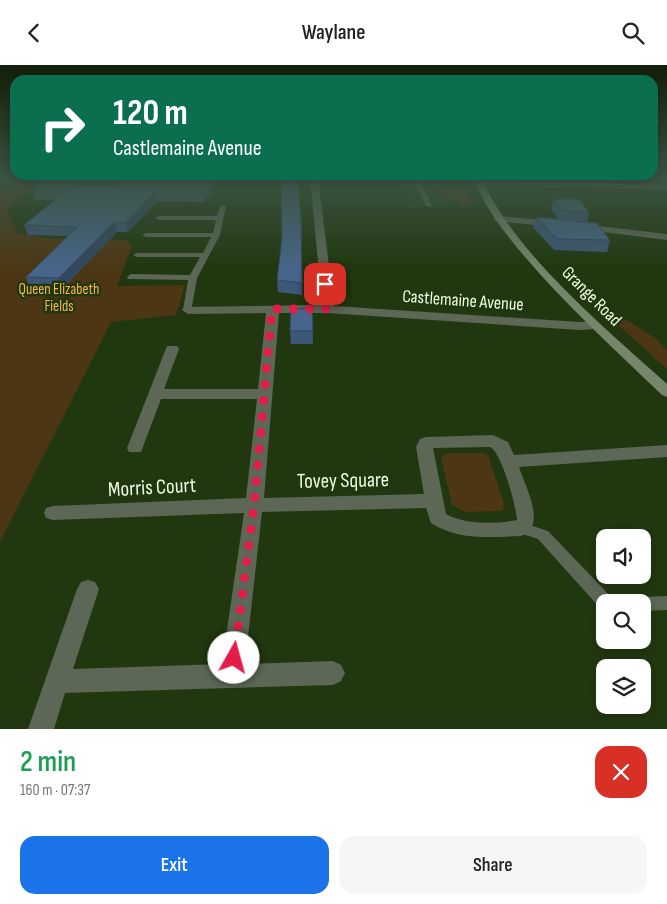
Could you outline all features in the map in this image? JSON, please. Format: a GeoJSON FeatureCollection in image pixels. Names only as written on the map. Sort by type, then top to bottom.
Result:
{"type":"FeatureCollection","features":[{"type":"Feature","properties":{"kind":"street"},"geometry":{"type":"LineString","coordinates":[[317,208],[328,309]]}},
{"type":"Feature","properties":{"kind":"street","name":"Grange Road"},"geometry":{"type":"LineString","coordinates":[[492,208],[498,219],[547,276],[667,392]]}},
{"type":"Feature","properties":{"kind":"street"},"geometry":{"type":"LineString","coordinates":[[498,219],[667,237]]}},
{"type":"Feature","properties":{"kind":"street","name":"Castlemaine Avenue"},"geometry":{"type":"LineString","coordinates":[[188,309],[328,309],[580,326],[596,325]]}},
{"type":"Feature","properties":{"kind":"street"},"geometry":{"type":"LineString","coordinates":[[232,677],[254,505],[272,309]]}},
{"type":"Feature","properties":{"kind":"street"},"geometry":{"type":"LineString","coordinates":[[135,448],[172,349]]}},
{"type":"Feature","properties":{"kind":"street"},"geometry":{"type":"LineString","coordinates":[[155,394],[264,394]]}},
{"type":"Feature","properties":{"kind":"street"},"geometry":{"type":"LineString","coordinates":[[490,440],[502,446],[509,461],[526,522],[521,528],[461,528],[451,526],[438,518],[434,501],[424,447],[426,443],[490,440]]}},
{"type":"Feature","properties":{"kind":"street"},"geometry":{"type":"LineString","coordinates":[[509,461],[600,457],[667,451]]}},
{"type":"Feature","properties":{"kind":"street","name":"Tovey Square"},"geometry":{"type":"LineString","coordinates":[[254,505],[434,501]]}},
{"type":"Feature","properties":{"kind":"street","name":"Morris Court"},"geometry":{"type":"LineString","coordinates":[[53,513],[254,505]]}},
{"type":"Feature","properties":{"kind":"street"},"geometry":{"type":"LineString","coordinates":[[40,729],[88,589]]}},
{"type":"Feature","properties":{"kind":"street"},"geometry":{"type":"LineString","coordinates":[[57,681],[333,673]]}},
{"type":"Feature","properties":{"kind":"lane"},"geometry":{"type":"LineString","coordinates":[[188,309],[193,278],[216,235],[222,208]]}},
{"type":"Feature","properties":{"kind":"lane"},"geometry":{"type":"LineString","coordinates":[[159,218],[220,217]]}},
{"type":"Feature","properties":{"kind":"lane"},"geometry":{"type":"LineString","coordinates":[[146,235],[216,235]]}},
{"type":"Feature","properties":{"kind":"lane"},"geometry":{"type":"LineString","coordinates":[[137,255],[206,255]]}},
{"type":"Feature","properties":{"kind":"lane"},"geometry":{"type":"LineString","coordinates":[[131,277],[193,278]]}},
{"type":"Feature","properties":{"kind":"lane"},"geometry":{"type":"LineString","coordinates":[[521,528],[543,535],[598,594]]}},
{"type":"Feature","properties":{"kind":"lane"},"geometry":{"type":"LineString","coordinates":[[651,604],[667,603]]}},
{"type":"Feature","properties":{"kind":"green space","name":"Queen Elizabeth Fields"},"geometry":{"type":"Polygon","coordinates":[[[0,208],[9,208],[7,211],[18,233],[45,238],[126,240],[132,246],[117,286],[185,285],[176,315],[111,322],[0,542],[0,208]]]}},
{"type":"Feature","properties":{"kind":"green space"},"geometry":{"type":"Polygon","coordinates":[[[578,289],[655,338],[667,351],[667,369],[578,289]]]}},
{"type":"Feature","properties":{"kind":"green space"},"geometry":{"type":"Polygon","coordinates":[[[448,453],[483,453],[488,455],[505,506],[502,511],[465,512],[452,505],[441,457],[448,453]]]}},
{"type":"Feature","properties":{"kind":"building"},"geometry":{"type":"Polygon","coordinates":[[[45,208],[140,208],[126,222],[114,222],[59,278],[26,277],[77,227],[24,225],[45,208]]]}},
{"type":"Feature","properties":{"kind":"building"},"geometry":{"type":"Polygon","coordinates":[[[282,208],[300,208],[302,283],[277,280],[282,238],[282,208]]]}},
{"type":"Feature","properties":{"kind":"building"},"geometry":{"type":"Polygon","coordinates":[[[560,208],[585,208],[589,213],[561,210],[560,208]]]}},
{"type":"Feature","properties":{"kind":"building"},"geometry":{"type":"Polygon","coordinates":[[[536,217],[597,223],[610,240],[557,239],[536,217]]]}},
{"type":"Feature","properties":{"kind":"building"},"geometry":{"type":"Polygon","coordinates":[[[312,308],[313,331],[290,331],[291,309],[312,308]]]}},
{"type":"Feature","properties":{"kind":"route"},"geometry":{"type":"LineString","coordinates":[[234,658],[254,505],[272,309],[328,309],[325,284]]}}]}
